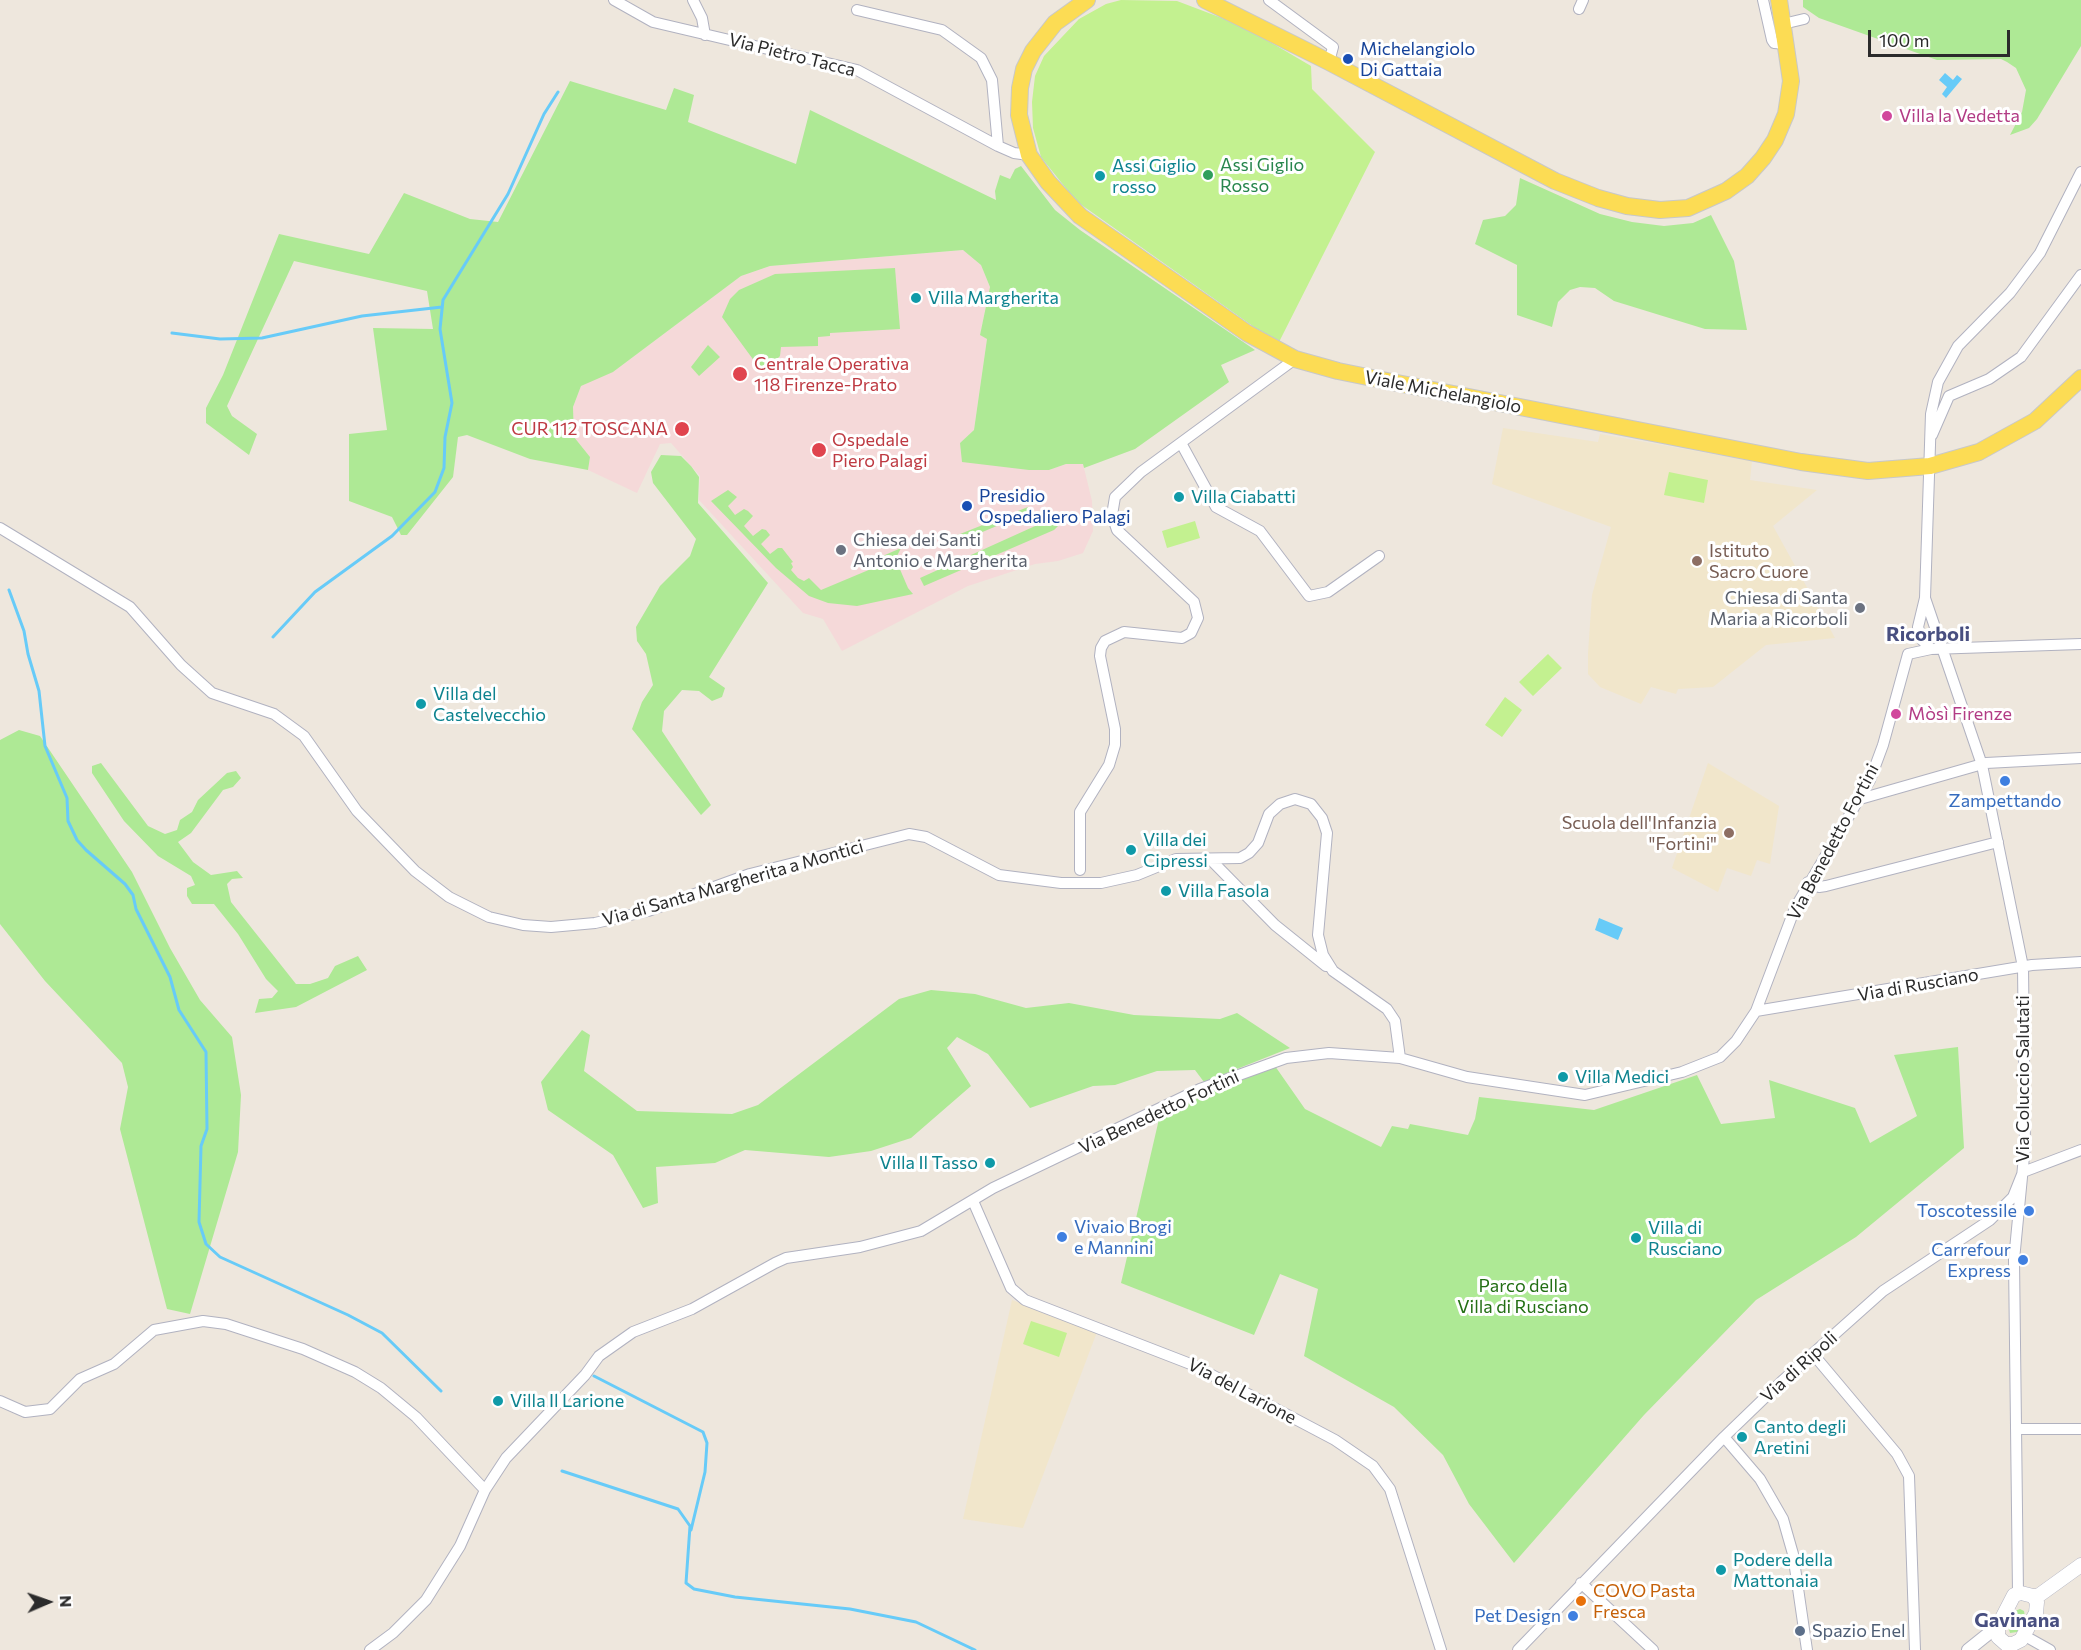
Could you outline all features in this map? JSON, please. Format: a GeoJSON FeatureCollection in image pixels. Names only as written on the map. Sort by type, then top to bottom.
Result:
{"type":"FeatureCollection","features":[{"type":"Feature","properties":{"kind":"main road","name":"Viale Michelangiolo"},"geometry":{"type":"LineString","coordinates":[[1087,0],[1055,23],[1033,51],[1024,69],[1020,88],[1019,115],[1029,155],[1048,182],[1080,216],[1247,333],[1295,358],[1338,371],[1843,470],[1896,470],[1930,466],[1966,457],[2010,438],[2047,412],[2081,378]]}},
{"type":"Feature","properties":{"kind":"main road"},"geometry":{"type":"LineString","coordinates":[[1205,0],[1575,190],[1627,206],[1660,210],[1688,207],[1713,198],[1741,180],[1763,158],[1786,114],[1791,69],[1779,0]]}},
{"type":"Feature","properties":{"kind":"main road"},"geometry":{"type":"LineString","coordinates":[[2033,1596],[2037,1602],[2036,1612],[2020,1643],[2001,1641],[1997,1635],[1998,1626],[2018,1593],[2038,1596],[2081,1565]]}},
{"type":"Feature","properties":{"kind":"street","name":"Via Pietro Tacca"},"geometry":{"type":"LineString","coordinates":[[614,0],[653,22],[857,70],[998,146],[1014,153],[1029,155]]}},
{"type":"Feature","properties":{"kind":"street"},"geometry":{"type":"LineString","coordinates":[[693,0],[702,18],[705,34]]}},
{"type":"Feature","properties":{"kind":"street"},"geometry":{"type":"LineString","coordinates":[[1269,0],[1333,47],[1329,62]]}},
{"type":"Feature","properties":{"kind":"street"},"geometry":{"type":"LineString","coordinates":[[1763,0],[1772,40],[1774,43],[1787,44]]}},
{"type":"Feature","properties":{"kind":"street"},"geometry":{"type":"LineString","coordinates":[[856,10],[942,30],[981,58],[992,80],[998,146]]}},
{"type":"Feature","properties":{"kind":"street"},"geometry":{"type":"LineString","coordinates":[[1783,24],[1804,20]]}},
{"type":"Feature","properties":{"kind":"street"},"geometry":{"type":"LineString","coordinates":[[2081,172],[2055,228],[2035,260],[2010,293],[1961,341],[1948,360],[1935,395],[1930,441],[1924,598],[1918,629],[1922,640],[1935,649],[2081,644]]}},
{"type":"Feature","properties":{"kind":"street"},"geometry":{"type":"LineString","coordinates":[[1930,441],[1949,396],[1989,379],[2021,357],[2081,274]]}},
{"type":"Feature","properties":{"kind":"street"},"geometry":{"type":"LineString","coordinates":[[1080,870],[1080,812],[1109,765],[1115,744],[1115,729],[1100,656],[1101,648],[1110,637],[1124,632],[1182,638],[1191,633],[1198,618],[1194,602],[1124,538],[1113,524],[1112,515],[1116,497],[1122,488],[1295,358]]}},
{"type":"Feature","properties":{"kind":"street"},"geometry":{"type":"LineString","coordinates":[[1181,443],[1216,507],[1260,531],[1310,596],[1328,592],[1379,556]]}},
{"type":"Feature","properties":{"kind":"street","name":"Via di Santa Margherita a Montici"},"geometry":{"type":"LineString","coordinates":[[0,528],[130,607],[181,665],[212,693],[274,714],[292,727],[310,744],[357,811],[408,864],[449,897],[489,917],[523,925],[551,927],[595,923],[648,911],[750,873],[909,834],[926,837],[999,875],[1024,880],[1101,883],[1137,875],[1176,859],[1233,860],[1249,853],[1258,843],[1269,814],[1280,804],[1295,799],[1311,804],[1322,818],[1327,833],[1318,935],[1323,955],[1333,972]]}},
{"type":"Feature","properties":{"kind":"street"},"geometry":{"type":"LineString","coordinates":[[1924,598],[1935,649]]}},
{"type":"Feature","properties":{"kind":"street","name":"Via Coluccio Salutati"},"geometry":{"type":"LineString","coordinates":[[1935,649],[1982,765],[2023,967],[2025,1146],[2014,1260],[2018,1593]]}},
{"type":"Feature","properties":{"kind":"street","name":"Via Benedetto Fortini"},"geometry":{"type":"LineString","coordinates":[[370,1650],[393,1633],[426,1600],[460,1546],[485,1490],[506,1458],[585,1375],[599,1356],[633,1332],[692,1309],[786,1258],[860,1246],[921,1231],[993,1188],[1200,1089],[1286,1058],[1329,1053],[1400,1058],[1467,1077],[1585,1095],[1682,1072],[1713,1060],[1732,1046],[1756,1011],[1795,909],[1808,882],[1860,799],[1883,745],[1906,656],[1912,651],[1935,649]]}},
{"type":"Feature","properties":{"kind":"street"},"geometry":{"type":"LineString","coordinates":[[1860,799],[1982,765],[2081,758]]}},
{"type":"Feature","properties":{"kind":"street"},"geometry":{"type":"LineString","coordinates":[[1808,882],[1819,887],[1826,886],[1998,842]]}},
{"type":"Feature","properties":{"kind":"street"},"geometry":{"type":"LineString","coordinates":[[1211,860],[1275,925],[1333,972],[1387,1009],[1395,1021],[1400,1058]]}},
{"type":"Feature","properties":{"kind":"street","name":"Via di Rusciano"},"geometry":{"type":"LineString","coordinates":[[1756,1011],[2023,967],[2081,962]]}},
{"type":"Feature","properties":{"kind":"street"},"geometry":{"type":"LineString","coordinates":[[2023,1172],[2081,1150]]}},
{"type":"Feature","properties":{"kind":"street","name":"Via di Ripoli"},"geometry":{"type":"LineString","coordinates":[[1518,1650],[1724,1437],[1890,1286],[1990,1220],[2013,1197],[2023,1172]]}},
{"type":"Feature","properties":{"kind":"street","name":"Via del Larione"},"geometry":{"type":"LineString","coordinates":[[973,1201],[1011,1288],[1025,1300],[1193,1365],[1335,1440],[1373,1466],[1390,1490],[1441,1650]]}},
{"type":"Feature","properties":{"kind":"street"},"geometry":{"type":"LineString","coordinates":[[0,1401],[25,1412],[50,1409],[85,1376],[114,1364],[154,1330],[203,1321],[226,1324],[303,1348],[355,1372],[381,1388],[416,1417],[485,1490]]}},
{"type":"Feature","properties":{"kind":"street"},"geometry":{"type":"LineString","coordinates":[[1813,1354],[1897,1454],[1910,1476],[1914,1650]]}},
{"type":"Feature","properties":{"kind":"street"},"geometry":{"type":"LineString","coordinates":[[2016,1429],[2081,1429]]}},
{"type":"Feature","properties":{"kind":"street"},"geometry":{"type":"LineString","coordinates":[[1724,1437],[1756,1474],[1783,1519],[1793,1554],[1807,1650]]}},
{"type":"Feature","properties":{"kind":"street"},"geometry":{"type":"LineString","coordinates":[[1581,1583],[1653,1650]]}},
{"type":"Feature","properties":{"kind":"street"},"geometry":{"type":"LineString","coordinates":[[1968,1650],[1998,1626]]}},
{"type":"Feature","properties":{"kind":"street"},"geometry":{"type":"LineString","coordinates":[[2020,1643],[2050,1650]]}},
{"type":"Feature","properties":{"kind":"shaded area","name":"Ospedale Piero Palagi"},"geometry":{"type":"Polygon","coordinates":[[[964,250],[981,265],[990,287],[980,334],[987,339],[974,430],[960,443],[1011,467],[1049,470],[1066,464],[1083,464],[1092,501],[1093,531],[1083,553],[1058,561],[1035,564],[968,586],[842,651],[823,619],[803,613],[699,500],[700,476],[671,443],[660,444],[637,493],[588,470],[590,457],[574,437],[573,407],[581,386],[607,372],[613,372],[741,276],[770,266],[964,250]]]}},
{"type":"Feature","properties":{"kind":"shaded area","name":"Istituto Sacro Cuore"},"geometry":{"type":"Polygon","coordinates":[[[1503,428],[1598,442],[1600,434],[1752,461],[1750,480],[1817,490],[1773,526],[1835,638],[1766,645],[1713,687],[1678,689],[1676,694],[1651,687],[1641,704],[1600,687],[1588,674],[1588,653],[1592,595],[1611,527],[1492,484],[1503,428]]]}},
{"type":"Feature","properties":{"kind":"shaded area","name":"Scuola dell'Infanzia \"Fortini\""},"geometry":{"type":"Polygon","coordinates":[[[1708,763],[1779,806],[1770,864],[1757,860],[1751,876],[1727,868],[1718,892],[1672,868],[1708,763]]]}},
{"type":"Feature","properties":{"kind":"shaded area"},"geometry":{"type":"Polygon","coordinates":[[[1012,1300],[1097,1332],[1023,1528],[963,1519],[1012,1300]]]}},
{"type":"Feature","properties":{"kind":"green space","name":"Assi Giglio Rosso"},"geometry":{"type":"Polygon","coordinates":[[[1121,0],[1177,1],[1243,26],[1311,66],[1312,89],[1375,152],[1278,344],[1076,201],[1041,157],[1033,128],[1032,102],[1035,76],[1044,56],[1079,19],[1106,4],[1121,0]]]}},
{"type":"Feature","properties":{"kind":"green space"},"geometry":{"type":"Polygon","coordinates":[[[1803,0],[2081,0],[2081,46],[2037,119],[2029,128],[2010,135],[2022,112],[2026,90],[2016,68],[2007,62],[2001,59],[1937,60],[1819,18],[1803,7],[1803,0]]]}},
{"type":"Feature","properties":{"kind":"green space"},"geometry":{"type":"Polygon","coordinates":[[[570,81],[666,110],[674,88],[694,95],[688,122],[796,164],[810,110],[996,200],[995,191],[1000,175],[1010,179],[1015,169],[1021,166],[1055,210],[1080,230],[1255,350],[1221,365],[1229,382],[1135,449],[1084,468],[1083,464],[1066,464],[1049,470],[1029,470],[962,462],[960,443],[974,430],[987,339],[980,335],[990,287],[981,265],[963,250],[770,266],[741,276],[613,372],[581,386],[573,407],[574,437],[590,457],[588,470],[530,459],[467,435],[458,437],[453,477],[407,535],[401,535],[392,517],[349,501],[349,434],[387,430],[373,328],[433,329],[427,291],[294,261],[227,406],[232,416],[257,434],[249,455],[206,423],[206,408],[223,375],[279,234],[369,254],[404,193],[470,219],[498,222],[570,81]]]}},
{"type":"Feature","properties":{"kind":"green space"},"geometry":{"type":"Polygon","coordinates":[[[1520,178],[1600,214],[1632,222],[1664,226],[1693,223],[1711,215],[1734,261],[1747,330],[1705,329],[1614,301],[1595,288],[1580,287],[1570,290],[1558,302],[1552,327],[1517,315],[1517,265],[1475,244],[1483,220],[1505,216],[1516,205],[1520,178]]]}},
{"type":"Feature","properties":{"kind":"green space"},"geometry":{"type":"Polygon","coordinates":[[[895,268],[900,329],[830,333],[830,336],[818,337],[818,346],[781,347],[780,356],[763,373],[722,317],[730,299],[739,290],[775,274],[895,268]]]}},
{"type":"Feature","properties":{"kind":"green space"},"geometry":{"type":"Polygon","coordinates":[[[708,345],[720,357],[699,376],[691,367],[708,345]]]}},
{"type":"Feature","properties":{"kind":"green space"},"geometry":{"type":"Polygon","coordinates":[[[661,455],[681,456],[691,466],[699,477],[698,503],[768,583],[709,677],[725,688],[722,697],[712,701],[699,691],[682,690],[664,711],[662,731],[711,805],[701,815],[632,729],[642,702],[653,685],[646,654],[637,641],[636,627],[660,586],[690,556],[696,539],[653,483],[651,472],[661,455]]]}},
{"type":"Feature","properties":{"kind":"green space"},"geometry":{"type":"Polygon","coordinates":[[[1669,472],[1708,480],[1704,503],[1664,495],[1669,472]]]}},
{"type":"Feature","properties":{"kind":"green space"},"geometry":{"type":"Polygon","coordinates":[[[728,490],[737,497],[728,506],[735,515],[744,509],[753,516],[744,526],[753,536],[762,529],[766,530],[770,535],[761,544],[770,554],[782,548],[793,562],[791,570],[798,578],[804,581],[809,578],[821,590],[871,569],[869,562],[901,548],[897,556],[899,567],[913,594],[857,606],[828,603],[809,596],[776,568],[711,501],[728,490]]]}},
{"type":"Feature","properties":{"kind":"green space"},"geometry":{"type":"Polygon","coordinates":[[[1028,507],[1028,513],[956,543],[955,536],[1028,507]]]}},
{"type":"Feature","properties":{"kind":"green space"},"geometry":{"type":"Polygon","coordinates":[[[1064,513],[1065,519],[1054,530],[924,586],[920,578],[1064,513]]]}},
{"type":"Feature","properties":{"kind":"green space"},"geometry":{"type":"Polygon","coordinates":[[[1195,521],[1200,538],[1167,548],[1162,531],[1195,521]]]}},
{"type":"Feature","properties":{"kind":"green space"},"geometry":{"type":"Polygon","coordinates":[[[1548,654],[1562,668],[1533,696],[1519,682],[1548,654]]]}},
{"type":"Feature","properties":{"kind":"green space"},"geometry":{"type":"Polygon","coordinates":[[[1505,697],[1522,710],[1502,737],[1485,725],[1505,697]]]}},
{"type":"Feature","properties":{"kind":"green space"},"geometry":{"type":"Polygon","coordinates":[[[19,730],[40,736],[132,872],[170,948],[200,1000],[232,1037],[241,1095],[238,1152],[190,1314],[167,1309],[120,1129],[128,1087],[122,1063],[45,981],[0,924],[0,740],[19,730]]]}},
{"type":"Feature","properties":{"kind":"green space"},"geometry":{"type":"Polygon","coordinates":[[[101,763],[148,826],[165,834],[177,830],[180,820],[192,812],[198,800],[227,773],[236,771],[241,778],[233,787],[223,790],[191,833],[178,842],[193,862],[211,875],[237,871],[243,878],[232,879],[227,884],[231,902],[296,984],[310,984],[328,978],[335,966],[358,956],[367,970],[296,1007],[255,1013],[259,999],[272,998],[278,991],[266,979],[238,934],[214,904],[192,904],[187,896],[187,888],[195,885],[191,876],[158,856],[124,821],[92,773],[92,766],[101,763]]]}},
{"type":"Feature","properties":{"kind":"green space"},"geometry":{"type":"Polygon","coordinates":[[[931,990],[975,994],[1026,1008],[1069,1003],[1134,1015],[1220,1019],[1237,1013],[1290,1048],[1204,1082],[1195,1070],[1157,1071],[1115,1085],[1093,1086],[1030,1108],[988,1054],[957,1037],[947,1048],[971,1086],[911,1138],[871,1151],[829,1157],[745,1150],[715,1163],[656,1167],[658,1203],[643,1208],[613,1155],[548,1110],[541,1082],[582,1030],[590,1035],[584,1071],[637,1111],[732,1114],[758,1105],[899,999],[931,990]]]}},
{"type":"Feature","properties":{"kind":"green space","name":"Parco della Villa di Rusciano"},"geometry":{"type":"Polygon","coordinates":[[[1958,1047],[1964,1148],[1856,1237],[1756,1300],[1644,1415],[1514,1563],[1469,1504],[1443,1455],[1394,1407],[1304,1356],[1318,1289],[1280,1274],[1254,1335],[1121,1283],[1159,1119],[1206,1094],[1275,1066],[1305,1109],[1381,1147],[1392,1126],[1408,1129],[1410,1124],[1468,1135],[1475,1119],[1479,1097],[1594,1110],[1697,1075],[1721,1124],[1775,1118],[1769,1080],[1855,1108],[1870,1143],[1917,1116],[1894,1055],[1958,1047]]]}},
{"type":"Feature","properties":{"kind":"green space"},"geometry":{"type":"Polygon","coordinates":[[[1031,1321],[1067,1333],[1059,1357],[1023,1344],[1031,1321]]]}},
{"type":"Feature","properties":{"kind":"green space"},"geometry":{"type":"Polygon","coordinates":[[[2020,1609],[2024,1611],[2025,1617],[2017,1632],[2010,1633],[2008,1626],[2015,1611],[2020,1609]]]}},
{"type":"Feature","properties":{"kind":"water"},"geometry":{"type":"Polygon","coordinates":[[[1945,73],[1953,80],[1957,75],[1962,79],[1946,98],[1942,94],[1947,87],[1939,80],[1945,73]]]}},
{"type":"Feature","properties":{"kind":"water"},"geometry":{"type":"Polygon","coordinates":[[[1599,918],[1623,928],[1618,940],[1595,930],[1599,918]]]}},
{"type":"Feature","properties":{"kind":"waterway"},"geometry":{"type":"LineString","coordinates":[[273,637],[315,592],[392,536],[435,492],[444,468],[445,437],[452,403],[440,329],[443,300],[508,194],[544,114],[558,92]]}},
{"type":"Feature","properties":{"kind":"waterway"},"geometry":{"type":"LineString","coordinates":[[172,333],[220,339],[262,338],[362,316],[442,307]]}},
{"type":"Feature","properties":{"kind":"waterway"},"geometry":{"type":"LineString","coordinates":[[9,590],[24,631],[39,691],[45,746],[67,798],[68,821],[77,840],[125,884],[133,895],[136,909],[170,977],[179,1010],[206,1052],[207,1129],[201,1146],[199,1222],[206,1244],[220,1257],[348,1315],[382,1333],[441,1391]]}},
{"type":"Feature","properties":{"kind":"waterway"},"geometry":{"type":"LineString","coordinates":[[594,1376],[703,1432],[707,1443],[705,1472],[691,1530]]}},
{"type":"Feature","properties":{"kind":"waterway"},"geometry":{"type":"LineString","coordinates":[[562,1471],[678,1509],[690,1526],[686,1583],[694,1589],[735,1597],[850,1609],[916,1622],[975,1650]]}},
{"type":"Feature","properties":{"kind":"place","name":"Michelangiolo Di Gattaia"},"geometry":{"type":"Point","coordinates":[1348,59]}},
{"type":"Feature","properties":{"kind":"place","name":"Villa la Vedetta"},"geometry":{"type":"Point","coordinates":[1887,116]}},
{"type":"Feature","properties":{"kind":"place","name":"Assi Giglio Rosso"},"geometry":{"type":"Point","coordinates":[1208,175]}},
{"type":"Feature","properties":{"kind":"place","name":"Assi Giglio rosso"},"geometry":{"type":"Point","coordinates":[1100,176]}},
{"type":"Feature","properties":{"kind":"place","name":"Villa Margherita"},"geometry":{"type":"Point","coordinates":[916,298]}},
{"type":"Feature","properties":{"kind":"place","name":"Centrale Operativa 118 Firenze-Prato"},"geometry":{"type":"Point","coordinates":[740,374]}},
{"type":"Feature","properties":{"kind":"place","name":"CUR 112 TOSCANA"},"geometry":{"type":"Point","coordinates":[682,429]}},
{"type":"Feature","properties":{"kind":"place","name":"Ospedale Piero Palagi"},"geometry":{"type":"Point","coordinates":[819,450]}},
{"type":"Feature","properties":{"kind":"place","name":"Villa Ciabatti"},"geometry":{"type":"Point","coordinates":[1179,497]}},
{"type":"Feature","properties":{"kind":"place","name":"Presidio Ospedaliero Palagi"},"geometry":{"type":"Point","coordinates":[967,506]}},
{"type":"Feature","properties":{"kind":"place","name":"Chiesa dei Santi Antonio e Margherita"},"geometry":{"type":"Point","coordinates":[841,550]}},
{"type":"Feature","properties":{"kind":"place","name":"Istituto Sacro Cuore"},"geometry":{"type":"Point","coordinates":[1697,561]}},
{"type":"Feature","properties":{"kind":"place","name":"Chiesa di Santa Maria a Ricorboli"},"geometry":{"type":"Point","coordinates":[1860,608]}},
{"type":"Feature","properties":{"kind":"place","name":"Villa del Castelvecchio"},"geometry":{"type":"Point","coordinates":[421,704]}},
{"type":"Feature","properties":{"kind":"place","name":"Mòsì Firenze"},"geometry":{"type":"Point","coordinates":[1896,714]}},
{"type":"Feature","properties":{"kind":"place","name":"Zampettando"},"geometry":{"type":"Point","coordinates":[2005,781]}},
{"type":"Feature","properties":{"kind":"place","name":"Scuola dell'Infanzia \"Fortini\""},"geometry":{"type":"Point","coordinates":[1729,833]}},
{"type":"Feature","properties":{"kind":"place","name":"Villa dei Cipressi"},"geometry":{"type":"Point","coordinates":[1131,850]}},
{"type":"Feature","properties":{"kind":"place","name":"Villa Fasola"},"geometry":{"type":"Point","coordinates":[1166,891]}},
{"type":"Feature","properties":{"kind":"place","name":"Villa Medici"},"geometry":{"type":"Point","coordinates":[1563,1077]}},
{"type":"Feature","properties":{"kind":"place","name":"Villa Il Tasso"},"geometry":{"type":"Point","coordinates":[990,1163]}},
{"type":"Feature","properties":{"kind":"place","name":"Toscotessile"},"geometry":{"type":"Point","coordinates":[2029,1211]}},
{"type":"Feature","properties":{"kind":"place","name":"Vivaio Brogi e Mannini"},"geometry":{"type":"Point","coordinates":[1062,1237]}},
{"type":"Feature","properties":{"kind":"place","name":"Villa di Rusciano"},"geometry":{"type":"Point","coordinates":[1636,1238]}},
{"type":"Feature","properties":{"kind":"place","name":"Carrefour Express"},"geometry":{"type":"Point","coordinates":[2023,1260]}},
{"type":"Feature","properties":{"kind":"place","name":"Villa Il Larione"},"geometry":{"type":"Point","coordinates":[498,1401]}},
{"type":"Feature","properties":{"kind":"place","name":"Canto degli Aretini"},"geometry":{"type":"Point","coordinates":[1742,1437]}},
{"type":"Feature","properties":{"kind":"place","name":"Podere della Mattonaia"},"geometry":{"type":"Point","coordinates":[1721,1570]}},
{"type":"Feature","properties":{"kind":"place","name":"COVO Pasta Fresca"},"geometry":{"type":"Point","coordinates":[1581,1601]}},
{"type":"Feature","properties":{"kind":"place","name":"Pet Design"},"geometry":{"type":"Point","coordinates":[1573,1616]}},
{"type":"Feature","properties":{"kind":"place","name":"Spazio Enel"},"geometry":{"type":"Point","coordinates":[1800,1631]}},
{"type":"Feature","properties":{"kind":"district","name":"Ricorboli"},"geometry":{"type":"Point","coordinates":[1928,634]}},
{"type":"Feature","properties":{"kind":"district","name":"Gavinana"},"geometry":{"type":"Point","coordinates":[2017,1620]}}]}
